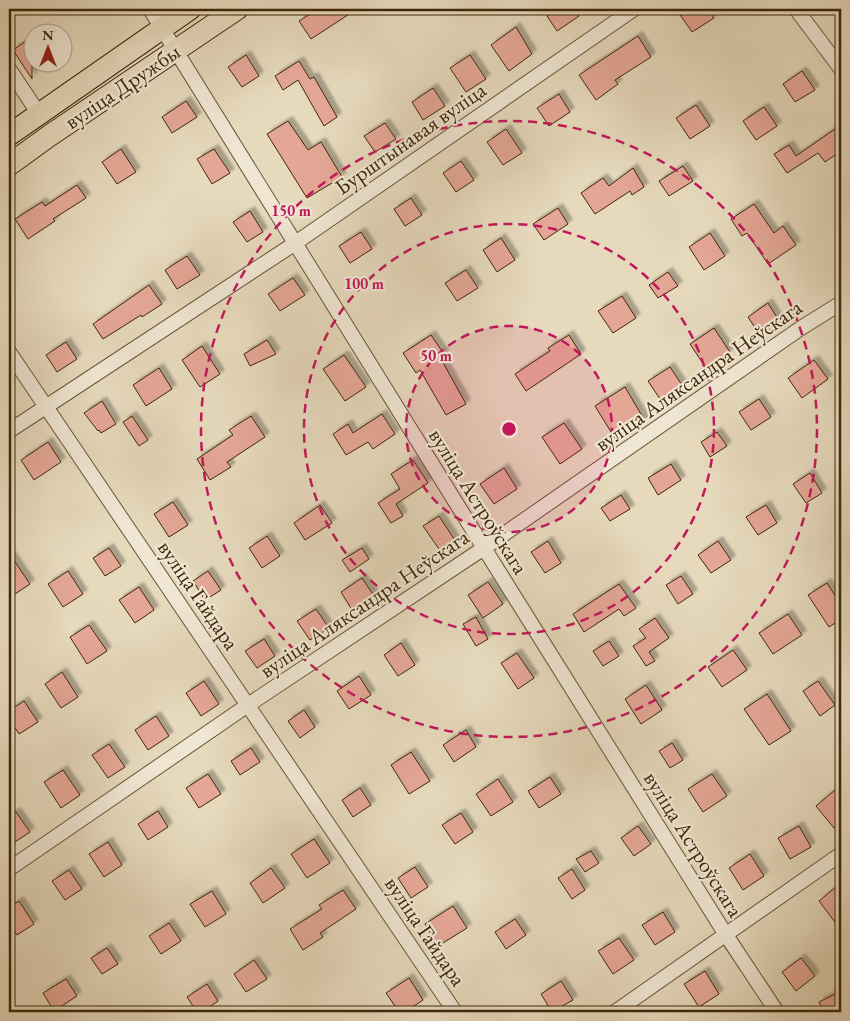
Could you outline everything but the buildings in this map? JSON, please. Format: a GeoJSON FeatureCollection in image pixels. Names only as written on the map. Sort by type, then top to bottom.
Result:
{"type":"FeatureCollection","features":[{"type":"Feature","properties":{"kind":"main road","name":"вуліца Дружбы"},"geometry":{"type":"LineString","coordinates":[[9,135],[190,9]]}},
{"type":"Feature","properties":{"kind":"main road"},"geometry":{"type":"LineString","coordinates":[[175,50],[176,34],[180,28],[207,9]]}},
{"type":"Feature","properties":{"kind":"main road","name":"вуліца Дружбы"},"geometry":{"type":"LineString","coordinates":[[9,166],[49,136],[236,9]]}},
{"type":"Feature","properties":{"kind":"main road"},"geometry":{"type":"LineString","coordinates":[[49,136],[95,94],[157,49],[163,37],[162,28]]}},
{"type":"Feature","properties":{"kind":"main road"},"geometry":{"type":"LineString","coordinates":[[9,140],[33,119]]}},
{"type":"Feature","properties":{"kind":"street","name":"вуліца Астроўскага"},"geometry":{"type":"LineString","coordinates":[[150,9],[484,548],[726,935],[777,1012]]}},
{"type":"Feature","properties":{"kind":"street","name":"Бурштынавая вуліца"},"geometry":{"type":"LineString","coordinates":[[9,431],[294,244],[634,9]]}},
{"type":"Feature","properties":{"kind":"street"},"geometry":{"type":"LineString","coordinates":[[796,9],[841,69]]}},
{"type":"Feature","properties":{"kind":"street"},"geometry":{"type":"LineString","coordinates":[[9,69],[33,119]]}},
{"type":"Feature","properties":{"kind":"street","name":"вуліца Аляксандра Неўскага"},"geometry":{"type":"LineString","coordinates":[[9,869],[248,705],[484,548],[801,328],[841,303]]}},
{"type":"Feature","properties":{"kind":"street","name":"вуліца Гайдара"},"geometry":{"type":"LineString","coordinates":[[9,352],[455,1012]]}},
{"type":"Feature","properties":{"kind":"street"},"geometry":{"type":"LineString","coordinates":[[615,1012],[841,854]]}}]}
